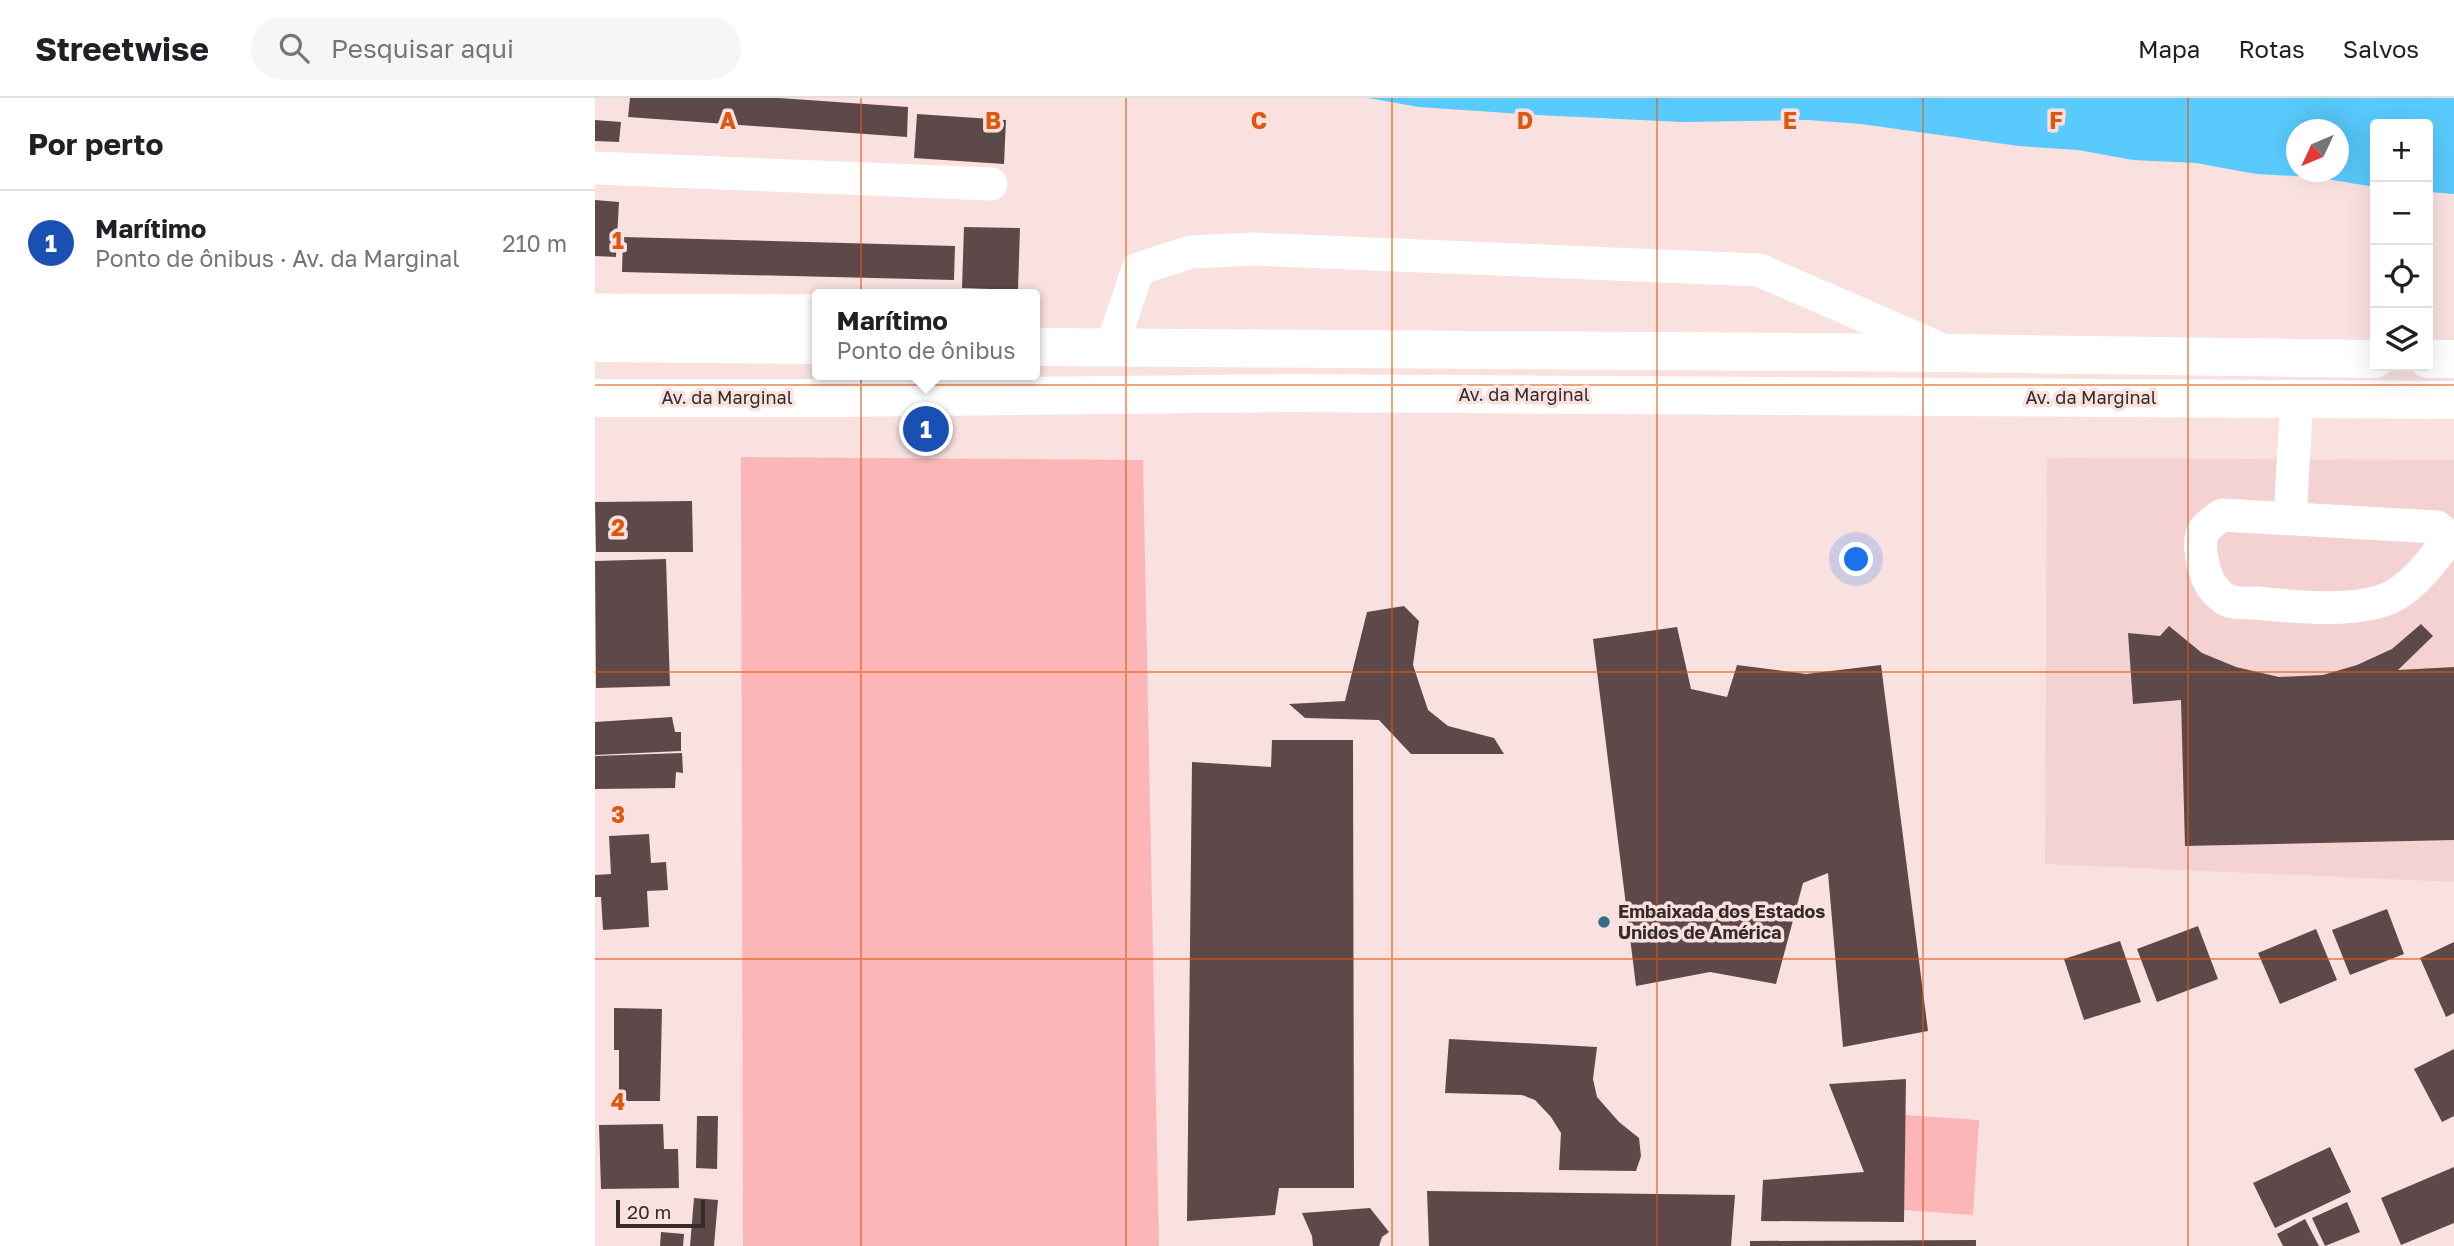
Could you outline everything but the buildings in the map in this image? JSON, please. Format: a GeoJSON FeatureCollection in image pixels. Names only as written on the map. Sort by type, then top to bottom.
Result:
{"type":"FeatureCollection","features":[{"type":"Feature","properties":{"kind":"main road"},"geometry":{"type":"LineString","coordinates":[[595,343],[812,345]]}},
{"type":"Feature","properties":{"kind":"main road"},"geometry":{"type":"LineString","coordinates":[[1040,347],[1111,349],[1179,346],[2370,359]]}},
{"type":"Feature","properties":{"kind":"main road"},"geometry":{"type":"LineString","coordinates":[[2433,359],[2454,359]]}},
{"type":"Feature","properties":{"kind":"main road","name":"Av. da Marginal"},"geometry":{"type":"LineString","coordinates":[[595,398],[1289,393],[2454,400]]}},
{"type":"Feature","properties":{"kind":"lane"},"geometry":{"type":"LineString","coordinates":[[595,168],[991,184]]}},
{"type":"Feature","properties":{"kind":"lane"},"geometry":{"type":"LineString","coordinates":[[1111,349],[1138,269],[1191,252],[1253,249],[1759,270],[1951,353]]}},
{"type":"Feature","properties":{"kind":"lane"},"geometry":{"type":"LineString","coordinates":[[595,310],[812,312]]}},
{"type":"Feature","properties":{"kind":"lane"},"geometry":{"type":"LineString","coordinates":[[2290,517],[2297,399]]}},
{"type":"Feature","properties":{"kind":"lane"},"geometry":{"type":"LineString","coordinates":[[2222,515],[2290,517],[2437,527],[2445,534],[2447,541],[2410,584],[2394,596],[2371,603],[2313,608],[2227,601],[2212,588],[2204,569],[2199,542],[2205,527],[2222,515]]}},
{"type":"Feature","properties":{"kind":"shaded area"},"geometry":{"type":"Polygon","coordinates":[[[741,457],[1143,460],[1159,1246],[743,1246],[741,457]]]}},
{"type":"Feature","properties":{"kind":"shaded area"},"geometry":{"type":"Polygon","coordinates":[[[2047,458],[2454,460],[2454,882],[2045,864],[2047,458]]]}},
{"type":"Feature","properties":{"kind":"shaded area"},"geometry":{"type":"Polygon","coordinates":[[[1905,1115],[1979,1120],[1973,1215],[1904,1210],[1905,1115]]]}},
{"type":"Feature","properties":{"kind":"water"},"geometry":{"type":"Polygon","coordinates":[[[1368,98],[2454,98],[2454,194],[2433,192],[2433,119],[2370,119],[2370,186],[2344,182],[2349,182],[2349,119],[2286,119],[2286,176],[2256,174],[2196,163],[2133,160],[2078,150],[2019,146],[1861,124],[1808,120],[1681,122],[1419,107],[1368,98]]]}},
{"type":"Feature","properties":{"kind":"place","name":"Marítimo"},"geometry":{"type":"Point","coordinates":[926,429]}},
{"type":"Feature","properties":{"kind":"place","name":"Embaixada dos Estados Unidos de América"},"geometry":{"type":"Point","coordinates":[1604,922]}}]}
